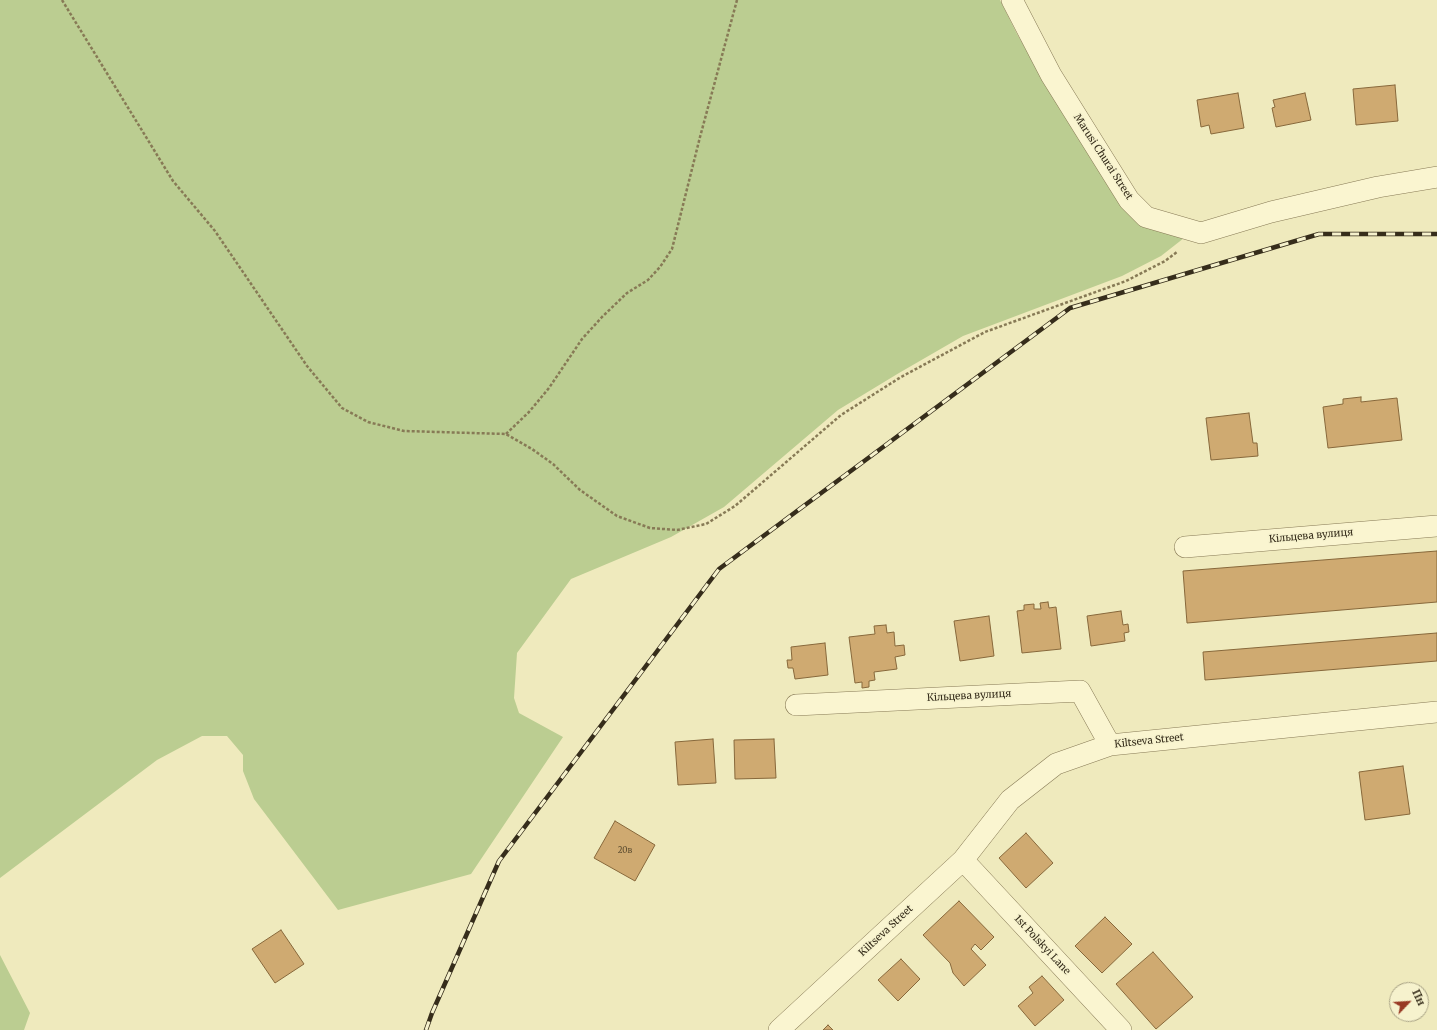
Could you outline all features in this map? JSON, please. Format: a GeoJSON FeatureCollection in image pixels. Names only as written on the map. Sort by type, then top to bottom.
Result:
{"type":"FeatureCollection","features":[{"type":"Feature","properties":{"kind":"street","name":"Marusi Churai Street"},"geometry":{"type":"LineString","coordinates":[[1012,0],[1051,75],[1129,200],[1146,217],[1200,234]]}},
{"type":"Feature","properties":{"kind":"street"},"geometry":{"type":"LineString","coordinates":[[1200,234],[1271,212],[1378,187],[1437,177]]}},
{"type":"Feature","properties":{"kind":"street","name":"Кільцева вулиця"},"geometry":{"type":"LineString","coordinates":[[1185,547],[1437,526]]}},
{"type":"Feature","properties":{"kind":"street","name":"Кільцева вулиця"},"geometry":{"type":"LineString","coordinates":[[796,705],[1080,691],[1110,745]]}},
{"type":"Feature","properties":{"kind":"street","name":"Kiltseva Street"},"geometry":{"type":"LineString","coordinates":[[779,1030],[963,860],[1010,800],[1056,764],[1110,745],[1437,712]]}},
{"type":"Feature","properties":{"kind":"street","name":"1st Polskyi Lane"},"geometry":{"type":"LineString","coordinates":[[963,860],[1121,1030]]}},
{"type":"Feature","properties":{"kind":"path"},"geometry":{"type":"LineString","coordinates":[[62,0],[173,181],[215,231],[307,366],[342,408],[368,422],[404,431],[506,434],[552,464],[580,490],[617,516],[650,528],[677,530],[706,524],[735,506],[841,415],[901,377],[985,332],[1126,281],[1165,261],[1200,234]]}},
{"type":"Feature","properties":{"kind":"path"},"geometry":{"type":"LineString","coordinates":[[506,434],[529,412],[549,388],[582,339],[627,293],[648,280],[660,267],[672,249],[737,0]]}},
{"type":"Feature","properties":{"kind":"green space"},"geometry":{"type":"Polygon","coordinates":[[[0,0],[1000,0],[1017,34],[1057,102],[1125,202],[1184,238],[1161,256],[1122,276],[963,336],[838,410],[724,507],[671,537],[571,579],[517,653],[514,698],[519,713],[563,737],[471,874],[338,910],[254,799],[243,771],[243,755],[227,736],[202,736],[157,760],[0,878],[0,0]]]}},
{"type":"Feature","properties":{"kind":"green space"},"geometry":{"type":"Polygon","coordinates":[[[0,955],[30,1013],[24,1030],[0,1030],[0,955]]]}},
{"type":"Feature","properties":{"kind":"building"},"geometry":{"type":"Polygon","coordinates":[[[1395,85],[1398,121],[1356,125],[1353,89],[1395,85]]]}},
{"type":"Feature","properties":{"kind":"building"},"geometry":{"type":"Polygon","coordinates":[[[1238,93],[1244,128],[1211,134],[1209,125],[1201,127],[1197,100],[1238,93]]]}},
{"type":"Feature","properties":{"kind":"building"},"geometry":{"type":"Polygon","coordinates":[[[1305,93],[1311,120],[1276,127],[1272,108],[1275,107],[1273,100],[1305,93]]]}},
{"type":"Feature","properties":{"kind":"building"},"geometry":{"type":"Polygon","coordinates":[[[1361,397],[1361,402],[1397,398],[1402,440],[1328,448],[1323,407],[1343,404],[1343,399],[1361,397]]]}},
{"type":"Feature","properties":{"kind":"building"},"geometry":{"type":"Polygon","coordinates":[[[1249,413],[1253,443],[1257,443],[1258,456],[1211,460],[1206,418],[1249,413]]]}},
{"type":"Feature","properties":{"kind":"building"},"geometry":{"type":"Polygon","coordinates":[[[1437,551],[1437,602],[1187,623],[1183,571],[1437,551]]]}},
{"type":"Feature","properties":{"kind":"building"},"geometry":{"type":"Polygon","coordinates":[[[1048,602],[1049,608],[1056,607],[1061,649],[1022,653],[1017,611],[1024,610],[1024,605],[1034,604],[1034,609],[1041,609],[1040,603],[1048,602]]]}},
{"type":"Feature","properties":{"kind":"building"},"geometry":{"type":"Polygon","coordinates":[[[1121,611],[1123,625],[1128,624],[1129,632],[1124,633],[1125,641],[1091,646],[1087,616],[1121,611]]]}},
{"type":"Feature","properties":{"kind":"building"},"geometry":{"type":"Polygon","coordinates":[[[989,616],[994,656],[960,661],[954,621],[989,616]]]}},
{"type":"Feature","properties":{"kind":"building"},"geometry":{"type":"Polygon","coordinates":[[[886,625],[887,633],[894,632],[895,646],[904,645],[905,655],[895,657],[897,669],[874,672],[875,680],[869,681],[869,687],[862,688],[862,682],[855,683],[849,637],[875,634],[874,626],[886,625]]]}},
{"type":"Feature","properties":{"kind":"building"},"geometry":{"type":"Polygon","coordinates":[[[1437,633],[1437,661],[1205,680],[1203,652],[1437,633]]]}},
{"type":"Feature","properties":{"kind":"building"},"geometry":{"type":"Polygon","coordinates":[[[825,643],[828,675],[795,679],[793,668],[788,668],[787,660],[792,660],[791,647],[825,643]]]}},
{"type":"Feature","properties":{"kind":"building"},"geometry":{"type":"Polygon","coordinates":[[[713,739],[716,783],[678,785],[675,742],[713,739]]]}},
{"type":"Feature","properties":{"kind":"building"},"geometry":{"type":"Polygon","coordinates":[[[774,739],[776,778],[735,779],[734,740],[774,739]]]}},
{"type":"Feature","properties":{"kind":"building"},"geometry":{"type":"Polygon","coordinates":[[[1403,766],[1410,814],[1365,820],[1359,772],[1403,766]]]}},
{"type":"Feature","properties":{"kind":"building"},"geometry":{"type":"Polygon","coordinates":[[[615,821],[655,845],[635,881],[594,858],[615,821]]]}},
{"type":"Feature","properties":{"kind":"building"},"geometry":{"type":"Polygon","coordinates":[[[1026,833],[1053,863],[1026,888],[999,858],[1026,833]]]}},
{"type":"Feature","properties":{"kind":"building"},"geometry":{"type":"Polygon","coordinates":[[[959,901],[994,937],[981,950],[975,944],[971,949],[986,965],[964,986],[953,973],[950,963],[923,935],[959,901]]]}},
{"type":"Feature","properties":{"kind":"building"},"geometry":{"type":"Polygon","coordinates":[[[1105,917],[1132,944],[1102,973],[1075,946],[1105,917]]]}},
{"type":"Feature","properties":{"kind":"building"},"geometry":{"type":"Polygon","coordinates":[[[281,930],[304,964],[275,983],[252,949],[281,930]]]}},
{"type":"Feature","properties":{"kind":"building"},"geometry":{"type":"Polygon","coordinates":[[[1153,952],[1193,997],[1156,1029],[1116,984],[1153,952]]]}},
{"type":"Feature","properties":{"kind":"building"},"geometry":{"type":"Polygon","coordinates":[[[901,959],[920,979],[898,1001],[878,980],[901,959]]]}},
{"type":"Feature","properties":{"kind":"building"},"geometry":{"type":"Polygon","coordinates":[[[1042,976],[1064,1000],[1035,1026],[1018,1006],[1033,993],[1029,987],[1042,976]]]}},
{"type":"Feature","properties":{"kind":"building"},"geometry":{"type":"Polygon","coordinates":[[[828,1025],[833,1030],[823,1030],[828,1025]]]}},
{"type":"Feature","properties":{"kind":"railway"},"geometry":{"type":"LineString","coordinates":[[426,1030],[432,1013],[499,861],[719,569],[1070,308],[1319,234],[1437,234]]}}]}
